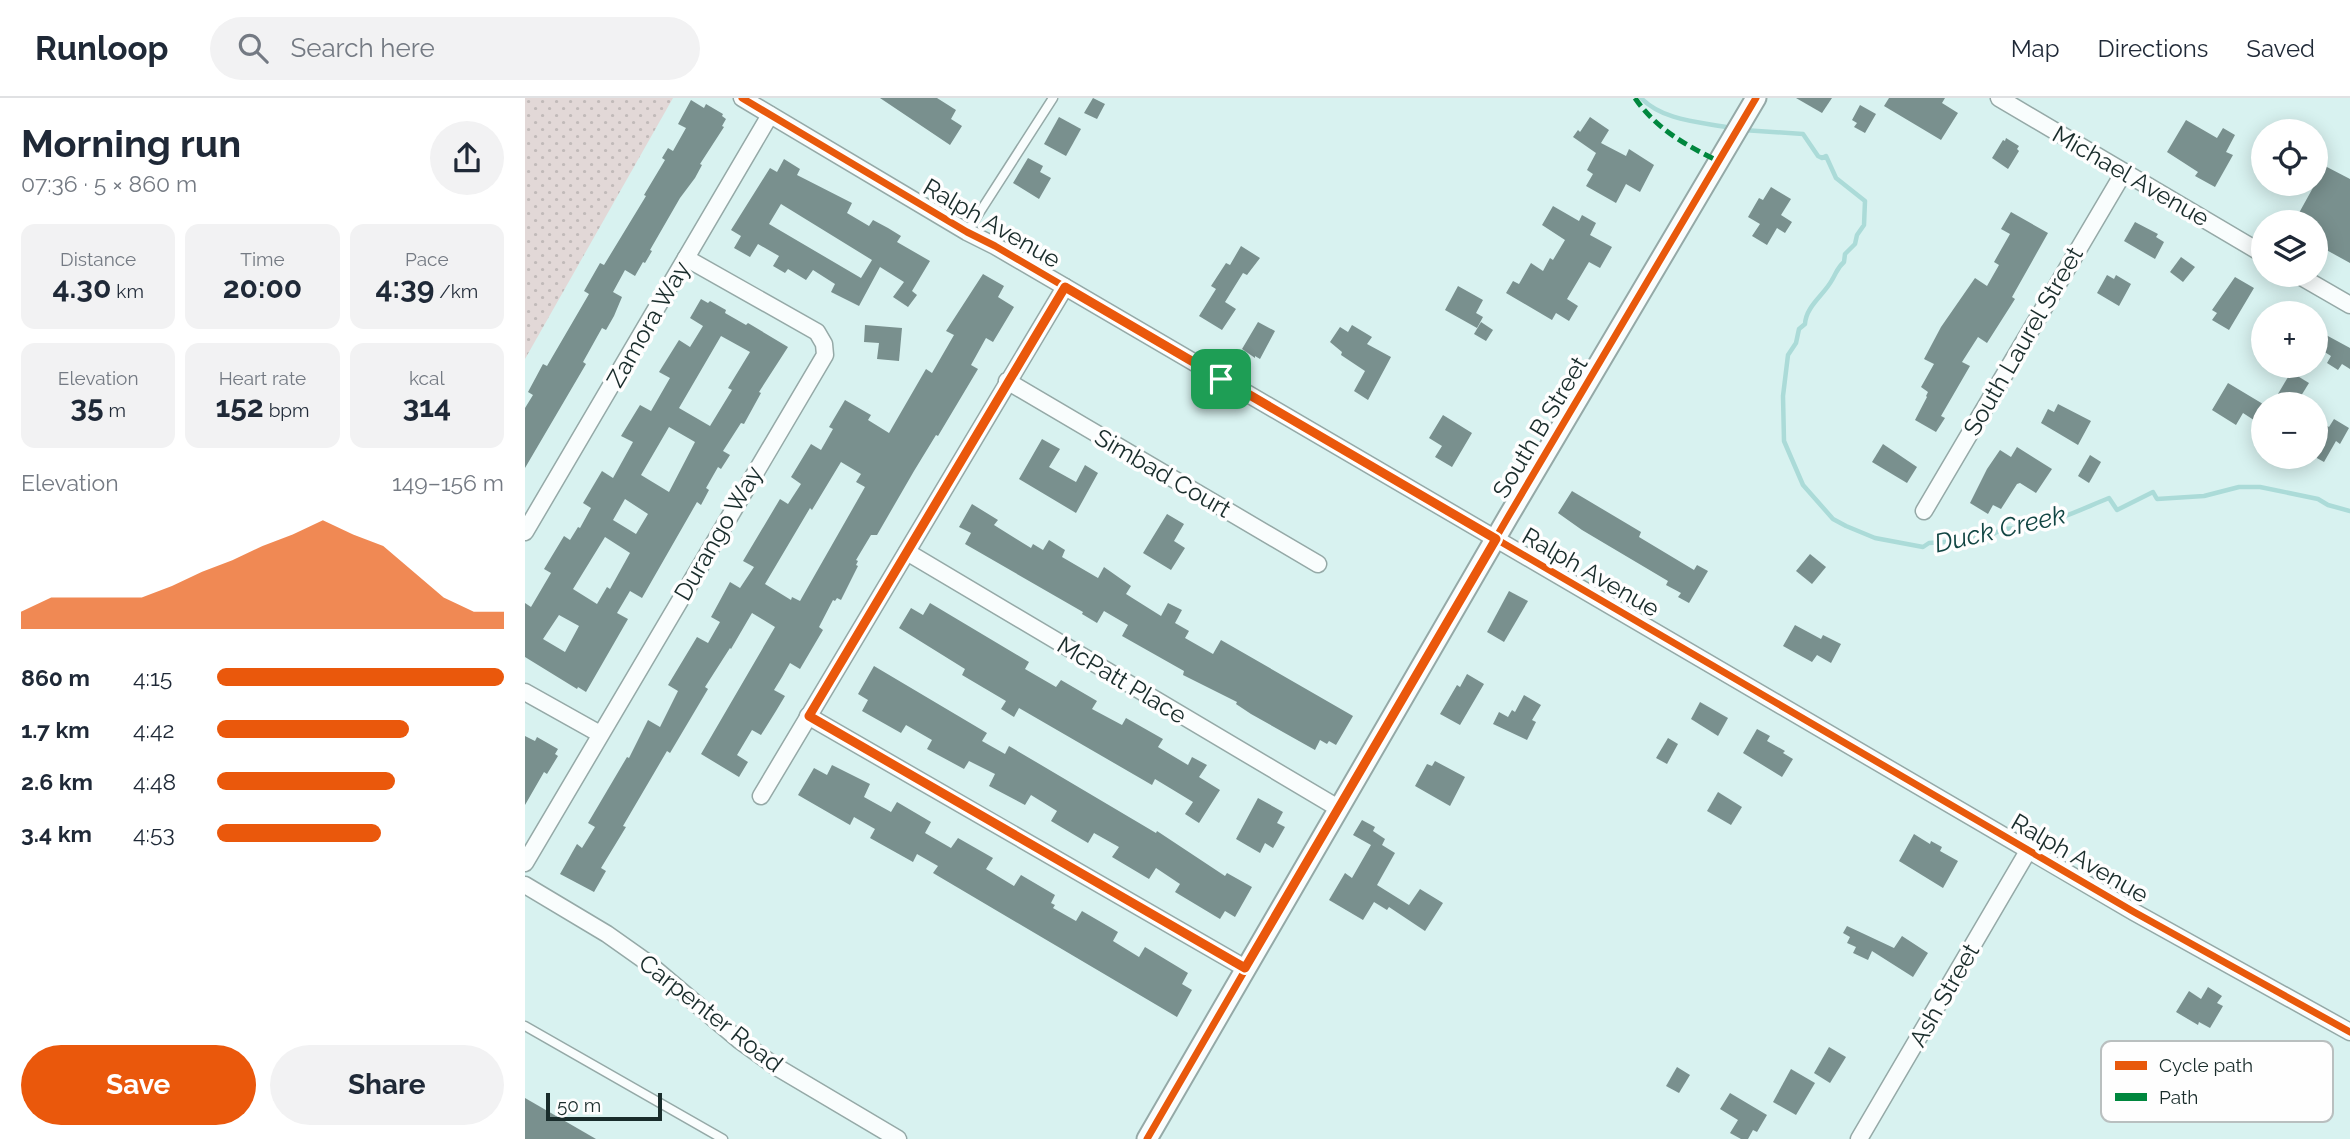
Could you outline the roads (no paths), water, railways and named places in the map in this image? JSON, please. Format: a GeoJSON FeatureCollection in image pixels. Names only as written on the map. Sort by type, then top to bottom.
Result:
{"type":"FeatureCollection","features":[{"type":"Feature","properties":{"kind":"street","name":"Ralph Avenue"},"geometry":{"type":"LineString","coordinates":[[742,98],[967,232],[2169,932],[2350,1032]]}},
{"type":"Feature","properties":{"kind":"street","name":"Michael Avenue"},"geometry":{"type":"LineString","coordinates":[[1999,98],[2251,247]]}},
{"type":"Feature","properties":{"kind":"street","name":"South B Street"},"geometry":{"type":"LineString","coordinates":[[1147,1139],[1338,808],[1751,106]]}},
{"type":"Feature","properties":{"kind":"street","name":"Zamora Way"},"geometry":{"type":"LineString","coordinates":[[525,532],[770,115]]}},
{"type":"Feature","properties":{"kind":"street","name":"South Laurel Street"},"geometry":{"type":"LineString","coordinates":[[1924,511],[2124,172]]}},
{"type":"Feature","properties":{"kind":"street","name":"Durango Way"},"geometry":{"type":"LineString","coordinates":[[525,863],[825,355],[824,344],[817,332],[687,258]]}},
{"type":"Feature","properties":{"kind":"street"},"geometry":{"type":"LineString","coordinates":[[761,796],[1065,287]]}},
{"type":"Feature","properties":{"kind":"street"},"geometry":{"type":"LineString","coordinates":[[2319,287],[2350,305]]}},
{"type":"Feature","properties":{"kind":"street","name":"Simbad Court"},"geometry":{"type":"LineString","coordinates":[[1007,381],[1318,564]]}},
{"type":"Feature","properties":{"kind":"street","name":"McPatt Place"},"geometry":{"type":"LineString","coordinates":[[907,552],[1338,808]]}},
{"type":"Feature","properties":{"kind":"street"},"geometry":{"type":"LineString","coordinates":[[525,692],[600,734]]}},
{"type":"Feature","properties":{"kind":"street"},"geometry":{"type":"LineString","coordinates":[[809,716],[1245,968]]}},
{"type":"Feature","properties":{"kind":"street","name":"Ash Street"},"geometry":{"type":"LineString","coordinates":[[1859,1139],[2028,850]]}},
{"type":"Feature","properties":{"kind":"street","name":"Carpenter Road"},"geometry":{"type":"LineString","coordinates":[[525,885],[607,934],[647,962],[739,1040],[775,1066],[898,1139]]}},
{"type":"Feature","properties":{"kind":"lane"},"geometry":{"type":"LineString","coordinates":[[967,232],[1054,98]]}},
{"type":"Feature","properties":{"kind":"lane"},"geometry":{"type":"LineString","coordinates":[[525,1026],[723,1139]]}},
{"type":"Feature","properties":{"kind":"waterway","name":"Duck Creek"},"geometry":{"type":"LineString","coordinates":[[1641,98],[1650,106],[1671,116],[1731,128]]}},
{"type":"Feature","properties":{"kind":"waterway","name":"Duck Creek"},"geometry":{"type":"LineString","coordinates":[[1743,130],[1803,134],[1818,156],[1826,156],[1836,178],[1865,201],[1864,225],[1855,244],[1845,254],[1844,262],[1809,312],[1788,355],[1783,396],[1784,441],[1803,485],[1833,519],[1875,538],[1923,547],[1929,543],[1960,541],[1964,537],[1993,534],[2003,529],[2047,521],[2109,498],[2117,510],[2153,492],[2157,499],[2204,496],[2239,487],[2260,487],[2318,499],[2328,505],[2350,511]]}}]}
